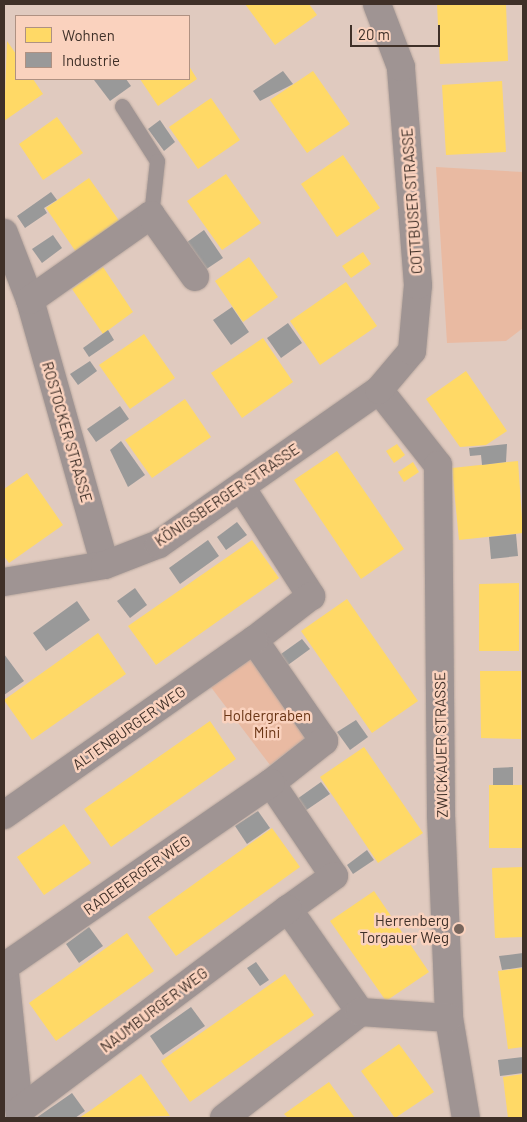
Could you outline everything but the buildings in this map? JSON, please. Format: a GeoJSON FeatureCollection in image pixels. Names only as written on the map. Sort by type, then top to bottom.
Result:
{"type":"FeatureCollection","features":[{"type":"Feature","properties":{"kind":"street","name":"COTTBUSER STRASSE"},"geometry":{"type":"LineString","coordinates":[[377,4],[401,67],[418,285],[412,351],[379,390]]}},
{"type":"Feature","properties":{"kind":"street"},"geometry":{"type":"LineString","coordinates":[[30,300],[151,215],[195,277]]}},
{"type":"Feature","properties":{"kind":"street","name":"ROSTOCKER STRASSE"},"geometry":{"type":"LineString","coordinates":[[4,233],[30,300],[104,565]]}},
{"type":"Feature","properties":{"kind":"street","name":"KÖNIGSBERGER STRASSE"},"geometry":{"type":"LineString","coordinates":[[4,582],[104,565],[158,544],[379,390]]}},
{"type":"Feature","properties":{"kind":"street","name":"ZWICKAUER STRASSE"},"geometry":{"type":"LineString","coordinates":[[379,390],[438,465],[441,814],[449,1018],[466,1118]]}},
{"type":"Feature","properties":{"kind":"street","name":"ALTENBURGER WEG"},"geometry":{"type":"LineString","coordinates":[[4,815],[254,640],[311,596],[241,487]]}},
{"type":"Feature","properties":{"kind":"street","name":"RADEBERGER WEG"},"geometry":{"type":"LineString","coordinates":[[4,965],[271,783],[324,741],[254,640]]}},
{"type":"Feature","properties":{"kind":"street","name":"NAUMBURGER WEG"},"geometry":{"type":"LineString","coordinates":[[20,1114],[334,876],[271,783]]}},
{"type":"Feature","properties":{"kind":"street"},"geometry":{"type":"LineString","coordinates":[[288,909],[360,1012]]}},
{"type":"Feature","properties":{"kind":"street"},"geometry":{"type":"LineString","coordinates":[[4,965],[20,1114]]}},
{"type":"Feature","properties":{"kind":"street"},"geometry":{"type":"LineString","coordinates":[[224,1118],[360,1012],[449,1018]]}},
{"type":"Feature","properties":{"kind":"lane"},"geometry":{"type":"LineString","coordinates":[[122,106],[157,161],[151,215]]}},
{"type":"Feature","properties":{"kind":"green space"},"geometry":{"type":"Polygon","coordinates":[[[436,167],[523,172],[523,328],[506,341],[447,343],[436,167]]]}},
{"type":"Feature","properties":{"kind":"green space","name":"Holdergraben Mini"},"geometry":{"type":"Polygon","coordinates":[[[244,658],[252,659],[303,729],[304,739],[270,765],[207,682],[244,658]]]}},
{"type":"Feature","properties":{"kind":"place","name":"Herrenberg Torgauer Weg"},"geometry":{"type":"Point","coordinates":[459,929]}}]}
